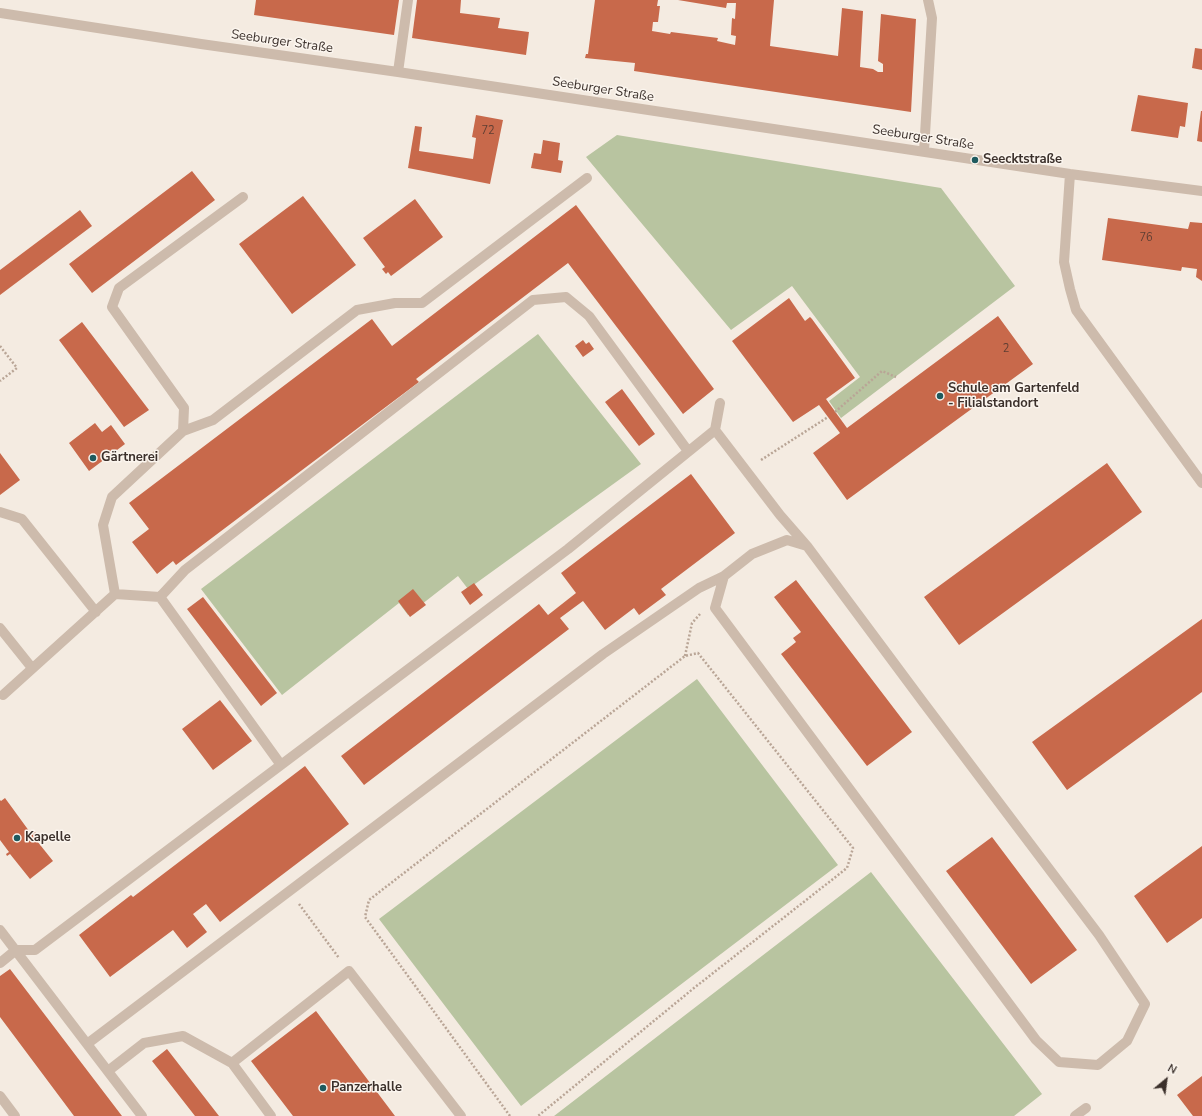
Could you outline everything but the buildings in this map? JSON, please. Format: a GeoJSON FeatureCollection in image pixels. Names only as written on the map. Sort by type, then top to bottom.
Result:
{"type":"FeatureCollection","features":[{"type":"Feature","properties":{"kind":"street"},"geometry":{"type":"LineString","coordinates":[[398,72],[408,0]]}},
{"type":"Feature","properties":{"kind":"street"},"geometry":{"type":"LineString","coordinates":[[924,151],[932,18],[928,0]]}},
{"type":"Feature","properties":{"kind":"street","name":"Seeburger Straße"},"geometry":{"type":"LineString","coordinates":[[0,13],[1070,174],[1202,192]]}},
{"type":"Feature","properties":{"kind":"street"},"geometry":{"type":"LineString","coordinates":[[1070,174],[1064,262],[1076,310],[1202,483]]}},
{"type":"Feature","properties":{"kind":"street"},"geometry":{"type":"LineString","coordinates":[[115,594],[103,525],[112,497],[183,431],[213,420],[357,310],[395,303],[422,303],[587,178]]}},
{"type":"Feature","properties":{"kind":"street"},"geometry":{"type":"LineString","coordinates":[[183,431],[184,408],[112,308],[119,288],[243,197]]}},
{"type":"Feature","properties":{"kind":"street"},"geometry":{"type":"LineString","coordinates":[[1,694],[115,594],[160,596],[185,570],[533,300],[566,297],[589,316],[688,451]]}},
{"type":"Feature","properties":{"kind":"street"},"geometry":{"type":"LineString","coordinates":[[0,963],[16,950],[35,950],[568,549],[715,430],[720,403]]}},
{"type":"Feature","properties":{"kind":"street"},"geometry":{"type":"LineString","coordinates":[[715,430],[780,515],[807,546],[1099,935],[1144,1004],[1127,1041],[1098,1065],[1059,1062],[1036,1040],[715,608],[724,576]]}},
{"type":"Feature","properties":{"kind":"street"},"geometry":{"type":"LineString","coordinates":[[0,512],[22,519],[96,612]]}},
{"type":"Feature","properties":{"kind":"street"},"geometry":{"type":"LineString","coordinates":[[87,1044],[603,654],[699,588],[724,576],[752,554],[787,540],[807,546]]}},
{"type":"Feature","properties":{"kind":"street"},"geometry":{"type":"LineString","coordinates":[[160,596],[281,765]]}},
{"type":"Feature","properties":{"kind":"street"},"geometry":{"type":"LineString","coordinates":[[0,628],[32,668]]}},
{"type":"Feature","properties":{"kind":"street"},"geometry":{"type":"LineString","coordinates":[[0,930],[142,1116]]}},
{"type":"Feature","properties":{"kind":"street"},"geometry":{"type":"LineString","coordinates":[[232,1063],[349,971],[461,1116]]}},
{"type":"Feature","properties":{"kind":"street"},"geometry":{"type":"LineString","coordinates":[[108,1071],[144,1043],[182,1036],[232,1063],[271,1116]]}},
{"type":"Feature","properties":{"kind":"street"},"geometry":{"type":"LineString","coordinates":[[0,1096],[15,1116]]}},
{"type":"Feature","properties":{"kind":"street"},"geometry":{"type":"LineString","coordinates":[[1075,1116],[1086,1108]]}},
{"type":"Feature","properties":{"kind":"path"},"geometry":{"type":"LineString","coordinates":[[0,346],[17,368],[0,380]]}},
{"type":"Feature","properties":{"kind":"path"},"geometry":{"type":"LineString","coordinates":[[835,412],[882,370],[896,377]]}},
{"type":"Feature","properties":{"kind":"path"},"geometry":{"type":"LineString","coordinates":[[761,460],[828,417]]}},
{"type":"Feature","properties":{"kind":"path"},"geometry":{"type":"LineString","coordinates":[[510,1116],[365,917],[369,900],[685,656],[698,653],[853,848],[847,868],[694,988],[538,1116]]}},
{"type":"Feature","properties":{"kind":"path"},"geometry":{"type":"LineString","coordinates":[[290,891],[349,971]]}},
{"type":"Feature","properties":{"kind":"green space"},"geometry":{"type":"Polygon","coordinates":[[[617,135],[941,188],[1015,286],[841,418],[829,401],[860,377],[792,286],[731,330],[586,157],[617,135]]]}},
{"type":"Feature","properties":{"kind":"green space"},"geometry":{"type":"Polygon","coordinates":[[[538,334],[641,464],[468,589],[458,576],[408,615],[399,603],[282,695],[201,589],[538,334]]]}},
{"type":"Feature","properties":{"kind":"green space"},"geometry":{"type":"Polygon","coordinates":[[[697,679],[838,865],[521,1106],[379,919],[697,679]]]}},
{"type":"Feature","properties":{"kind":"green space"},"geometry":{"type":"Polygon","coordinates":[[[871,872],[1042,1094],[1014,1116],[554,1116],[871,872]]]}},
{"type":"Feature","properties":{"kind":"place","name":"Seecktstraße"},"geometry":{"type":"Point","coordinates":[975,160]}},
{"type":"Feature","properties":{"kind":"place","name":"Schule am Gartenfeld - Filialstandort"},"geometry":{"type":"Point","coordinates":[940,396]}},
{"type":"Feature","properties":{"kind":"place","name":"Gärtnerei"},"geometry":{"type":"Point","coordinates":[93,458]}},
{"type":"Feature","properties":{"kind":"place","name":"Kapelle"},"geometry":{"type":"Point","coordinates":[17,838]}},
{"type":"Feature","properties":{"kind":"place","name":"Panzerhalle"},"geometry":{"type":"Point","coordinates":[323,1088]}}]}
